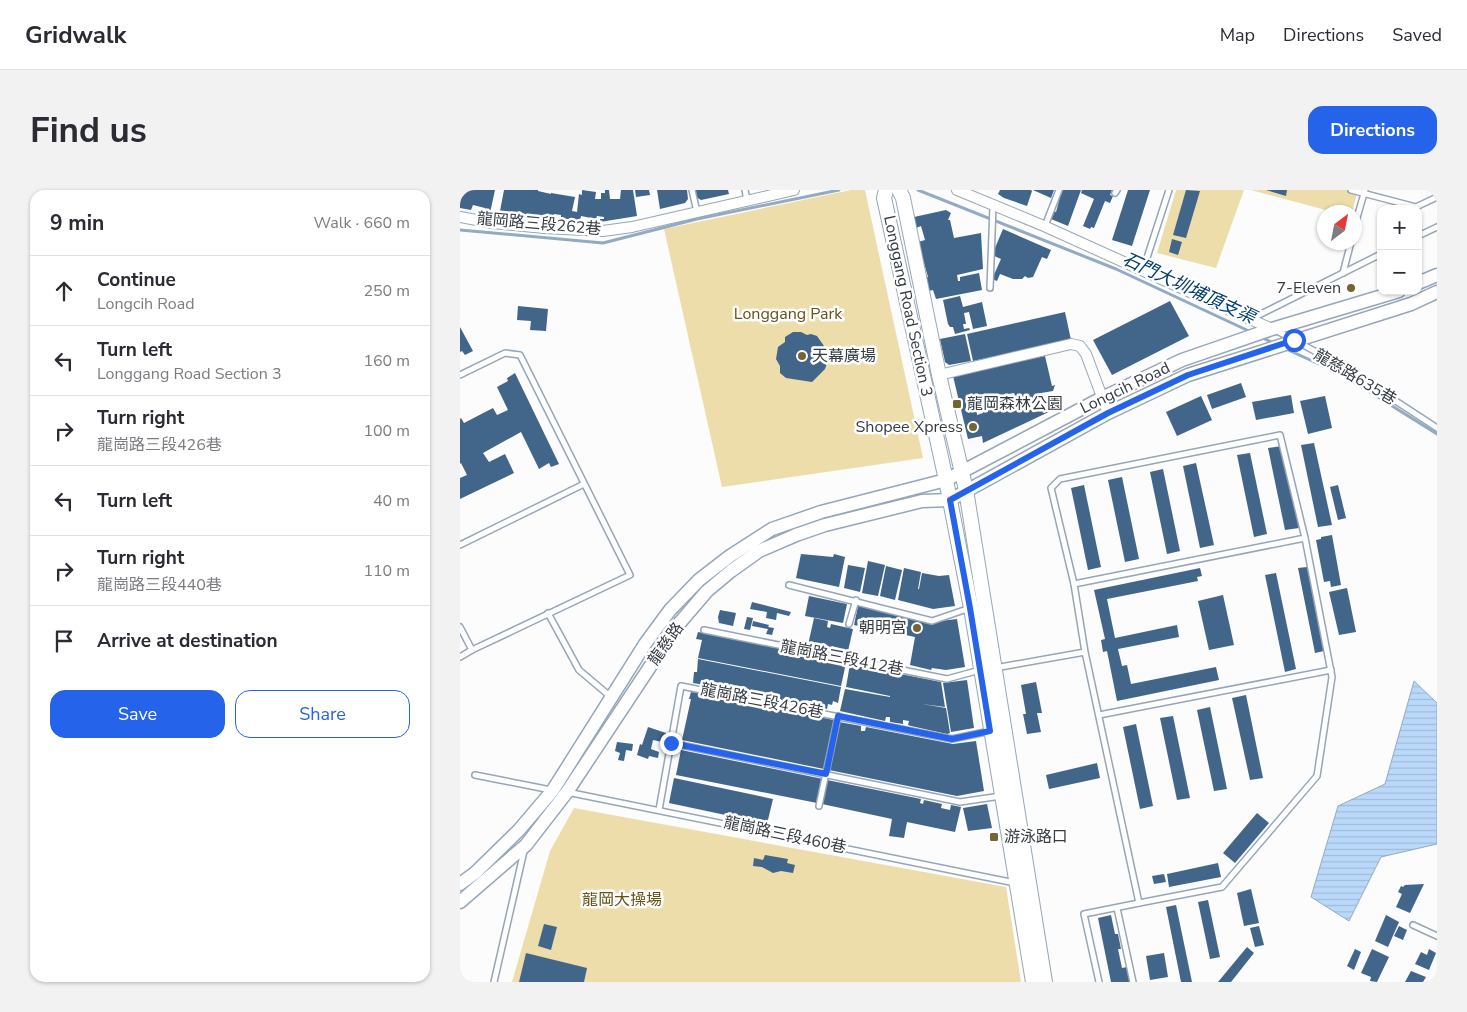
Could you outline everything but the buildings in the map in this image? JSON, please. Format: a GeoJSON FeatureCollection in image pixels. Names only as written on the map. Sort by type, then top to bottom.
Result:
{"type":"FeatureCollection","features":[{"type":"Feature","properties":{"kind":"main road","name":"Longgang Road Section 3"},"geometry":{"type":"LineString","coordinates":[[886,190],[884,198],[950,500],[981,670],[1033,982]]}},
{"type":"Feature","properties":{"kind":"main road","name":"Longgang Road Section 3"},"geometry":{"type":"LineString","coordinates":[[899,190],[905,208],[939,375],[963,471],[1045,982]]}},
{"type":"Feature","properties":{"kind":"street","name":"龍岡路三段262巷"},"geometry":{"type":"LineString","coordinates":[[460,217],[492,223],[603,231],[632,227],[697,212],[746,195],[794,190]]}},
{"type":"Feature","properties":{"kind":"street"},"geometry":{"type":"LineString","coordinates":[[957,190],[980,194],[993,206],[1044,226],[1272,329]]}},
{"type":"Feature","properties":{"kind":"street"},"geometry":{"type":"LineString","coordinates":[[1422,282],[1437,275]]}},
{"type":"Feature","properties":{"kind":"street","name":"Longcih Road"},"geometry":{"type":"LineString","coordinates":[[950,500],[1108,413],[1188,375],[1411,304],[1437,292]]}},
{"type":"Feature","properties":{"kind":"street","name":"Longcih Road"},"geometry":{"type":"LineString","coordinates":[[946,480],[1102,398],[1182,360],[1272,329],[1386,295]]}},
{"type":"Feature","properties":{"kind":"street"},"geometry":{"type":"LineString","coordinates":[[939,375],[1072,344],[1080,346],[1086,354],[1108,413]]}},
{"type":"Feature","properties":{"kind":"street","name":"龍慈路"},"geometry":{"type":"LineString","coordinates":[[460,884],[519,830],[553,790],[645,644],[670,610],[698,580],[730,556],[772,529],[821,512],[946,480]]}},
{"type":"Feature","properties":{"kind":"street","name":"龍慈路"},"geometry":{"type":"LineString","coordinates":[[460,902],[526,845],[567,792],[677,626],[707,591],[731,571],[759,551],[825,525],[922,501],[950,500]]}},
{"type":"Feature","properties":{"kind":"lane"},"geometry":{"type":"LineString","coordinates":[[692,190],[697,212]]}},
{"type":"Feature","properties":{"kind":"lane"},"geometry":{"type":"LineString","coordinates":[[1044,226],[1059,190]]}},
{"type":"Feature","properties":{"kind":"lane"},"geometry":{"type":"LineString","coordinates":[[1143,271],[1169,190]]}},
{"type":"Feature","properties":{"kind":"lane"},"geometry":{"type":"LineString","coordinates":[[1351,190],[1416,207],[1437,197]]}},
{"type":"Feature","properties":{"kind":"lane"},"geometry":{"type":"LineString","coordinates":[[1360,205],[1364,192]]}},
{"type":"Feature","properties":{"kind":"lane"},"geometry":{"type":"LineString","coordinates":[[990,288],[993,206]]}},
{"type":"Feature","properties":{"kind":"lane"},"geometry":{"type":"LineString","coordinates":[[1422,234],[1437,227]]}},
{"type":"Feature","properties":{"kind":"lane"},"geometry":{"type":"LineString","coordinates":[[1343,273],[1349,250]]}},
{"type":"Feature","properties":{"kind":"lane"},"geometry":{"type":"LineString","coordinates":[[1251,320],[1377,256]]}},
{"type":"Feature","properties":{"kind":"lane","name":"龍慈路635巷"},"geometry":{"type":"LineString","coordinates":[[1272,329],[1294,340],[1437,428]]}},
{"type":"Feature","properties":{"kind":"lane"},"geometry":{"type":"LineString","coordinates":[[460,376],[505,352],[520,355],[630,574],[460,657]]}},
{"type":"Feature","properties":{"kind":"lane"},"geometry":{"type":"LineString","coordinates":[[1099,982],[1084,914],[1222,887],[1317,776],[1332,677],[1305,538],[1280,435],[1060,479],[1051,488],[1074,584],[1085,652],[1139,903]]}},
{"type":"Feature","properties":{"kind":"lane"},"geometry":{"type":"LineString","coordinates":[[460,545],[584,484]]}},
{"type":"Feature","properties":{"kind":"lane"},"geometry":{"type":"LineString","coordinates":[[1074,584],[1305,538]]}},
{"type":"Feature","properties":{"kind":"lane"},"geometry":{"type":"LineString","coordinates":[[789,585],[856,600],[932,621],[970,608]]}},
{"type":"Feature","properties":{"kind":"lane"},"geometry":{"type":"LineString","coordinates":[[849,624],[856,600]]}},
{"type":"Feature","properties":{"kind":"lane"},"geometry":{"type":"LineString","coordinates":[[548,613],[579,670],[612,697]]}},
{"type":"Feature","properties":{"kind":"lane"},"geometry":{"type":"LineString","coordinates":[[460,627],[472,650]]}},
{"type":"Feature","properties":{"kind":"lane","name":"龍崗路三段412巷"},"geometry":{"type":"LineString","coordinates":[[704,630],[947,679],[981,670],[1085,652]]}},
{"type":"Feature","properties":{"kind":"lane"},"geometry":{"type":"LineString","coordinates":[[1099,715],[1330,670]]}},
{"type":"Feature","properties":{"kind":"lane","name":"龍崗路三段426巷"},"geometry":{"type":"LineString","coordinates":[[671,743],[681,686],[952,739],[990,731]]}},
{"type":"Feature","properties":{"kind":"lane"},"geometry":{"type":"LineString","coordinates":[[819,806],[838,716]]}},
{"type":"Feature","properties":{"kind":"lane"},"geometry":{"type":"LineString","coordinates":[[659,810],[671,743],[960,802],[1002,796]]}},
{"type":"Feature","properties":{"kind":"lane","name":"龍崗路三段460巷"},"geometry":{"type":"LineString","coordinates":[[475,775],[659,810],[1016,883],[1030,882]]}},
{"type":"Feature","properties":{"kind":"lane"},"geometry":{"type":"LineString","coordinates":[[494,982],[526,845]]}},
{"type":"Feature","properties":{"kind":"lane"},"geometry":{"type":"LineString","coordinates":[[1117,908],[1133,982]]}},
{"type":"Feature","properties":{"kind":"lane"},"geometry":{"type":"LineString","coordinates":[[1413,924],[1437,936]]}},
{"type":"Feature","properties":{"kind":"green space","name":"Longgang Park"},"geometry":{"type":"Polygon","coordinates":[[[851,190],[865,190],[923,458],[722,487],[664,229],[851,190]]]}},
{"type":"Feature","properties":{"kind":"green space"},"geometry":{"type":"Polygon","coordinates":[[[1176,190],[1244,190],[1216,268],[1157,253],[1176,190]]]}},
{"type":"Feature","properties":{"kind":"green space"},"geometry":{"type":"Polygon","coordinates":[[[1251,190],[1358,190],[1354,205],[1317,205],[1317,208],[1251,190]]]}},
{"type":"Feature","properties":{"kind":"green space","name":"龍岡大操場"},"geometry":{"type":"Polygon","coordinates":[[[574,808],[1006,887],[1021,982],[512,982],[550,851],[574,808]]]}},
{"type":"Feature","properties":{"kind":"water"},"geometry":{"type":"Polygon","coordinates":[[[1414,681],[1437,703],[1437,844],[1381,857],[1349,921],[1311,897],[1338,806],[1385,784],[1414,681]]]}},
{"type":"Feature","properties":{"kind":"waterway","name":"石門大圳埔頂支渠"},"geometry":{"type":"LineString","coordinates":[[460,230],[603,243],[697,219],[839,190]]}},
{"type":"Feature","properties":{"kind":"waterway","name":"石門大圳埔頂支渠"},"geometry":{"type":"LineString","coordinates":[[918,190],[1116,269],[1251,332]]}},
{"type":"Feature","properties":{"kind":"waterway","name":"石門大圳埔頂支渠"},"geometry":{"type":"LineString","coordinates":[[1261,337],[1273,343]]}},
{"type":"Feature","properties":{"kind":"waterway","name":"石門大圳埔頂支渠"},"geometry":{"type":"LineString","coordinates":[[1286,349],[1341,374],[1437,434]]}},
{"type":"Feature","properties":{"kind":"place","name":"7-Eleven"},"geometry":{"type":"Point","coordinates":[1351,288]}},
{"type":"Feature","properties":{"kind":"place","name":"天幕廣場"},"geometry":{"type":"Point","coordinates":[802,356]}},
{"type":"Feature","properties":{"kind":"place","name":"龍岡森林公園"},"geometry":{"type":"Point","coordinates":[957,404]}},
{"type":"Feature","properties":{"kind":"place","name":"Shopee Xpress"},"geometry":{"type":"Point","coordinates":[973,427]}},
{"type":"Feature","properties":{"kind":"place","name":"朝明宮"},"geometry":{"type":"Point","coordinates":[917,628]}},
{"type":"Feature","properties":{"kind":"place","name":"游泳路口"},"geometry":{"type":"Point","coordinates":[994,837]}},
{"type":"Feature","properties":{"kind":"route"},"geometry":{"type":"LineString","coordinates":[[671,743],[826,774],[838,716],[952,739],[990,731],[950,500],[1108,413],[1188,375],[1294,340]]}}]}
